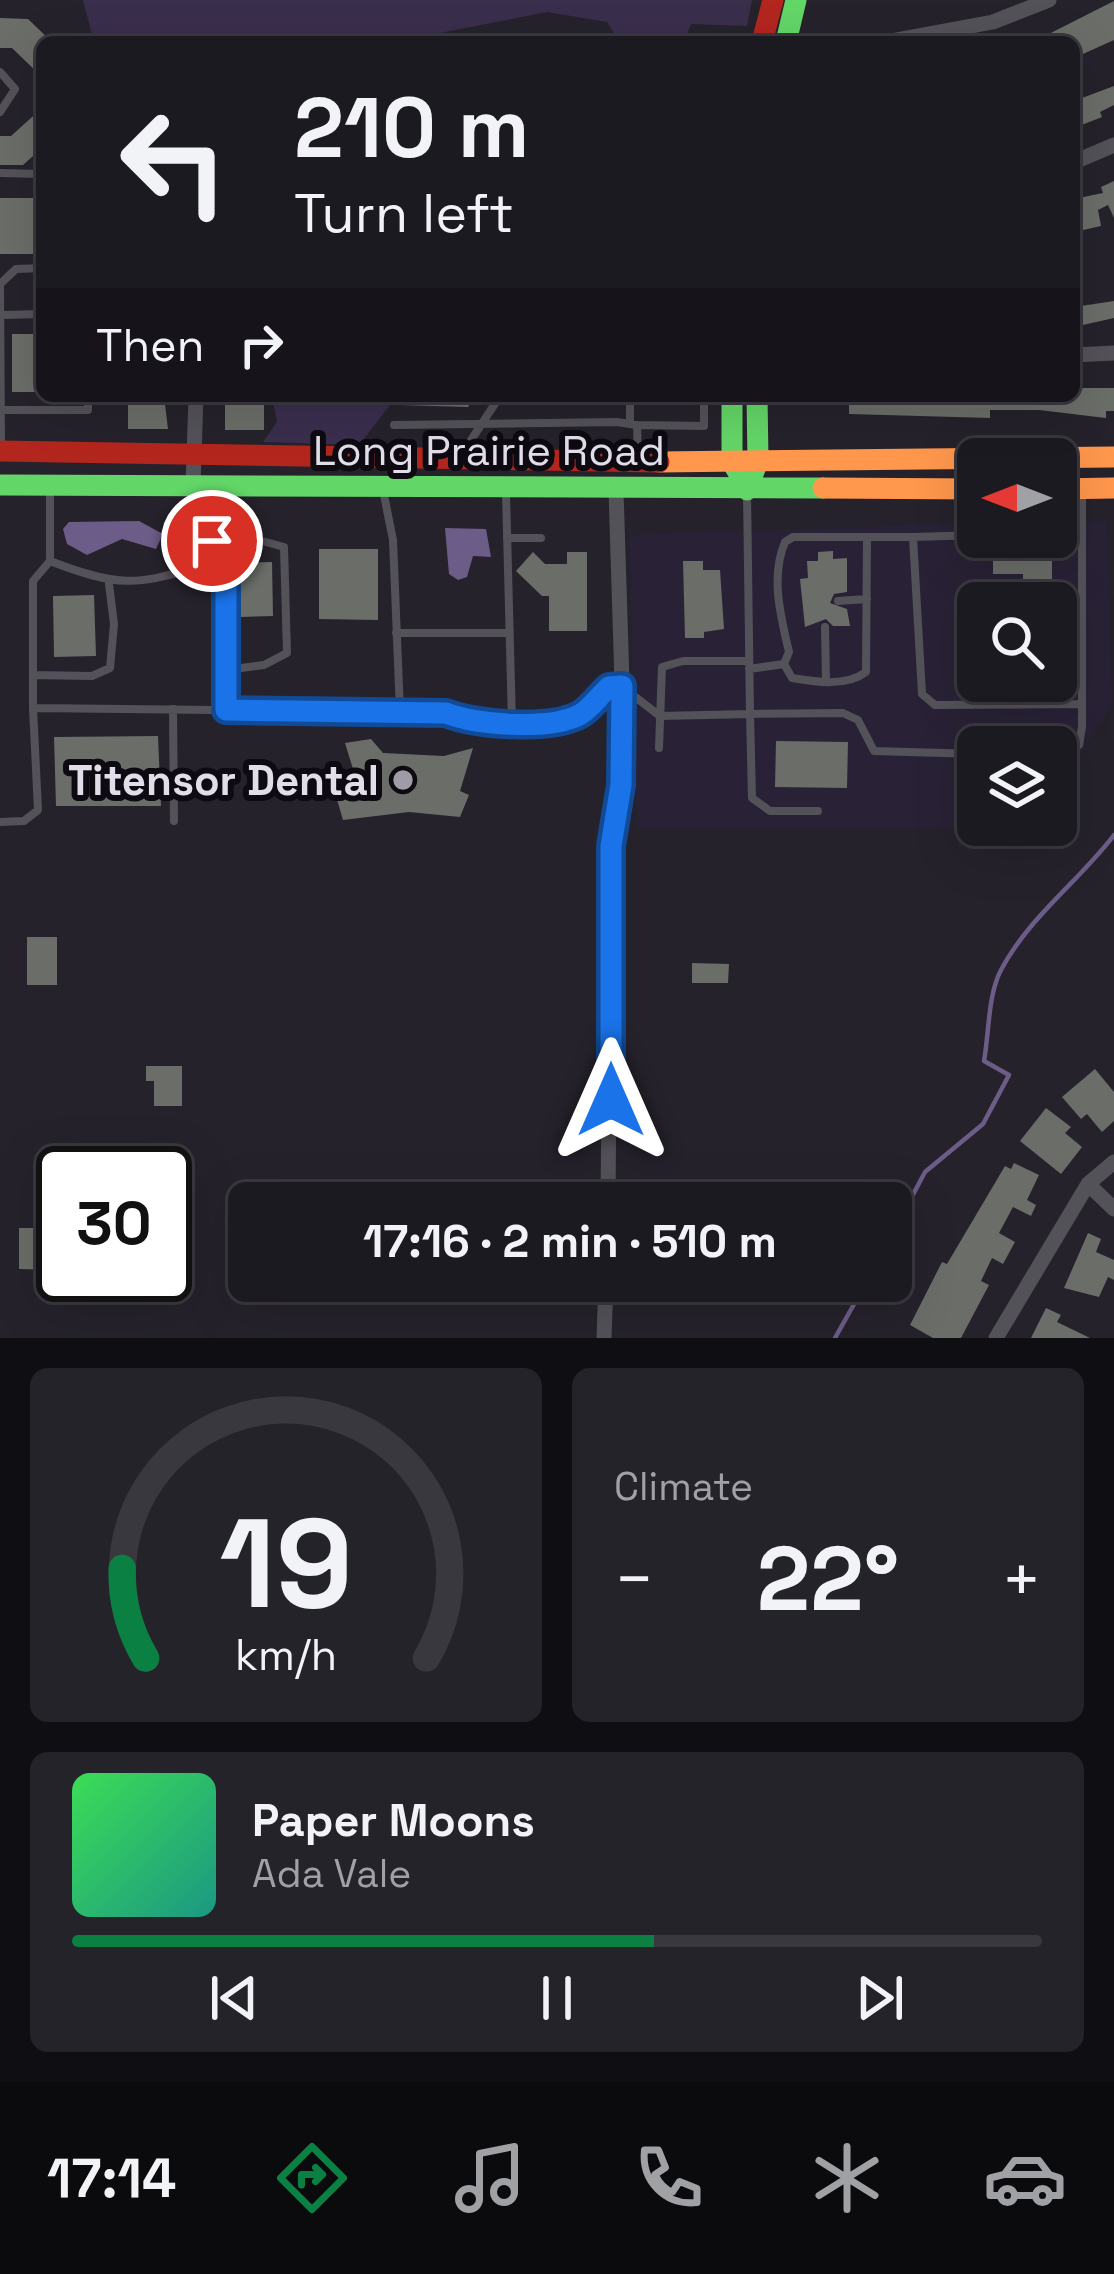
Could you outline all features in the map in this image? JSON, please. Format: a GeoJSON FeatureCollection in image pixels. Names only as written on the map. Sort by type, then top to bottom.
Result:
{"type":"FeatureCollection","features":[{"type":"Feature","properties":{"kind":"main road"},"geometry":{"type":"LineString","coordinates":[[764,36],[773,0]]}},
{"type":"Feature","properties":{"kind":"main road"},"geometry":{"type":"LineString","coordinates":[[787,36],[796,0]]}},
{"type":"Feature","properties":{"kind":"main road"},"geometry":{"type":"LineString","coordinates":[[732,402],[732,462],[747,490]]}},
{"type":"Feature","properties":{"kind":"main road"},"geometry":{"type":"LineString","coordinates":[[747,490],[758,461],[757,402]]}},
{"type":"Feature","properties":{"kind":"main road","name":"Long Prairie Road"},"geometry":{"type":"LineString","coordinates":[[1,451],[638,462],[1114,457]]}},
{"type":"Feature","properties":{"kind":"main road","name":"Long Prairie Road"},"geometry":{"type":"LineString","coordinates":[[0,484],[957,489]]}},
{"type":"Feature","properties":{"kind":"main road"},"geometry":{"type":"LineString","coordinates":[[1077,489],[1114,488]]}},
{"type":"Feature","properties":{"kind":"street"},"geometry":{"type":"LineString","coordinates":[[917,36],[993,22],[1049,0]]}},
{"type":"Feature","properties":{"kind":"street"},"geometry":{"type":"LineString","coordinates":[[1080,160],[1114,146]]}},
{"type":"Feature","properties":{"kind":"street"},"geometry":{"type":"LineString","coordinates":[[1080,355],[1114,353]]}},
{"type":"Feature","properties":{"kind":"street"},"geometry":{"type":"LineString","coordinates":[[193,486],[196,402]]}},
{"type":"Feature","properties":{"kind":"street"},"geometry":{"type":"LineString","coordinates":[[608,1182],[611,866],[621,785],[616,490]]}},
{"type":"Feature","properties":{"kind":"street"},"geometry":{"type":"LineString","coordinates":[[996,1338],[1088,1184],[1114,1162]]}},
{"type":"Feature","properties":{"kind":"street"},"geometry":{"type":"LineString","coordinates":[[1088,1184],[1114,1209]]}},
{"type":"Feature","properties":{"kind":"street"},"geometry":{"type":"LineString","coordinates":[[604,1338],[605,1302]]}},
{"type":"Feature","properties":{"kind":"lane"},"geometry":{"type":"LineString","coordinates":[[0,71],[15,89],[0,112]]}},
{"type":"Feature","properties":{"kind":"lane"},"geometry":{"type":"LineString","coordinates":[[0,173],[36,174]]}},
{"type":"Feature","properties":{"kind":"lane"},"geometry":{"type":"LineString","coordinates":[[1,451],[0,285],[16,268],[36,268]]}},
{"type":"Feature","properties":{"kind":"lane"},"geometry":{"type":"LineString","coordinates":[[1,315],[36,314]]}},
{"type":"Feature","properties":{"kind":"lane"},"geometry":{"type":"LineString","coordinates":[[1,410],[88,410],[88,402]]}},
{"type":"Feature","properties":{"kind":"lane"},"geometry":{"type":"LineString","coordinates":[[458,460],[496,402]]}},
{"type":"Feature","properties":{"kind":"lane"},"geometry":{"type":"LineString","coordinates":[[631,402],[638,462]]}},
{"type":"Feature","properties":{"kind":"lane"},"geometry":{"type":"LineString","coordinates":[[394,425],[704,426],[704,402]]}},
{"type":"Feature","properties":{"kind":"lane"},"geometry":{"type":"LineString","coordinates":[[0,822],[24,821],[38,810],[33,580],[50,561],[50,485]]}},
{"type":"Feature","properties":{"kind":"lane"},"geometry":{"type":"LineString","coordinates":[[193,486],[226,580],[226,710]]}},
{"type":"Feature","properties":{"kind":"lane"},"geometry":{"type":"LineString","coordinates":[[382,488],[393,540],[400,712]]}},
{"type":"Feature","properties":{"kind":"lane"},"geometry":{"type":"LineString","coordinates":[[506,489],[512,723]]}},
{"type":"Feature","properties":{"kind":"lane"},"geometry":{"type":"LineString","coordinates":[[1077,746],[1082,704],[1082,489]]}},
{"type":"Feature","properties":{"kind":"lane"},"geometry":{"type":"LineString","coordinates":[[747,490],[752,798],[770,811],[818,811]]}},
{"type":"Feature","properties":{"kind":"lane"},"geometry":{"type":"LineString","coordinates":[[1077,532],[1082,532]]}},
{"type":"Feature","properties":{"kind":"lane"},"geometry":{"type":"LineString","coordinates":[[784,664],[789,652],[781,626],[778,571],[785,542],[793,537],[957,536]]}},
{"type":"Feature","properties":{"kind":"lane"},"geometry":{"type":"LineString","coordinates":[[784,664],[792,678],[848,681],[866,672],[867,537]]}},
{"type":"Feature","properties":{"kind":"lane"},"geometry":{"type":"LineString","coordinates":[[913,537],[915,642],[926,699],[935,705],[1082,704]]}},
{"type":"Feature","properties":{"kind":"lane"},"geometry":{"type":"LineString","coordinates":[[507,538],[541,538]]}},
{"type":"Feature","properties":{"kind":"lane"},"geometry":{"type":"LineString","coordinates":[[212,541],[262,541],[284,548],[289,579],[287,653],[264,665],[226,670]]}},
{"type":"Feature","properties":{"kind":"lane"},"geometry":{"type":"LineString","coordinates":[[50,561],[109,584],[141,584],[220,562]]}},
{"type":"Feature","properties":{"kind":"lane"},"geometry":{"type":"LineString","coordinates":[[34,675],[92,676],[110,668],[114,623],[109,584]]}},
{"type":"Feature","properties":{"kind":"lane"},"geometry":{"type":"LineString","coordinates":[[838,602],[867,599]]}},
{"type":"Feature","properties":{"kind":"lane"},"geometry":{"type":"LineString","coordinates":[[826,627],[826,681]]}},
{"type":"Feature","properties":{"kind":"lane"},"geometry":{"type":"LineString","coordinates":[[396,633],[509,633]]}},
{"type":"Feature","properties":{"kind":"lane"},"geometry":{"type":"LineString","coordinates":[[659,748],[662,667],[682,661],[784,664]]}},
{"type":"Feature","properties":{"kind":"lane"},"geometry":{"type":"LineString","coordinates":[[34,708],[446,713],[472,723],[512,723],[568,719],[586,712],[609,687],[622,686],[660,716],[843,713],[858,720],[874,752],[957,754]]}},
{"type":"Feature","properties":{"kind":"lane"},"geometry":{"type":"LineString","coordinates":[[173,709],[174,821]]}},
{"type":"Feature","properties":{"kind":"shaded area"},"geometry":{"type":"Polygon","coordinates":[[[83,0],[752,0],[747,26],[691,24],[686,36],[615,36],[607,22],[547,12],[425,36],[92,36],[83,0]]]}},
{"type":"Feature","properties":{"kind":"shaded area"},"geometry":{"type":"Polygon","coordinates":[[[273,402],[392,402],[359,445],[263,442],[277,422],[273,402]]]}},
{"type":"Feature","properties":{"kind":"shaded area"},"geometry":{"type":"Polygon","coordinates":[[[139,521],[163,534],[156,549],[122,539],[87,555],[67,544],[63,529],[69,522],[139,521]]]}},
{"type":"Feature","properties":{"kind":"shaded area"},"geometry":{"type":"Polygon","coordinates":[[[1107,521],[1112,705],[1077,760],[1077,726],[957,726],[957,827],[637,829],[629,535],[957,524],[957,558],[1077,558],[1077,522],[1107,521]]]}},
{"type":"Feature","properties":{"kind":"shaded area"},"geometry":{"type":"Polygon","coordinates":[[[445,528],[486,529],[491,557],[473,556],[467,577],[458,580],[449,574],[445,528]]]}},
{"type":"Feature","properties":{"kind":"building"},"geometry":{"type":"Polygon","coordinates":[[[1114,1],[1114,40],[1080,55],[1080,36],[1045,36],[1114,1]]]}},
{"type":"Feature","properties":{"kind":"building"},"geometry":{"type":"Polygon","coordinates":[[[0,18],[28,19],[46,36],[36,36],[36,71],[12,48],[0,48],[0,18]]]}},
{"type":"Feature","properties":{"kind":"building"},"geometry":{"type":"Polygon","coordinates":[[[1114,86],[1114,105],[1100,112],[1102,117],[1080,126],[1080,99],[1114,86]]]}},
{"type":"Feature","properties":{"kind":"building"},"geometry":{"type":"Polygon","coordinates":[[[36,113],[36,153],[23,165],[0,165],[0,136],[11,136],[36,113]]]}},
{"type":"Feature","properties":{"kind":"building"},"geometry":{"type":"Polygon","coordinates":[[[1114,181],[1114,218],[1108,205],[1098,210],[1101,226],[1080,231],[1080,198],[1103,193],[1101,187],[1114,181]]]}},
{"type":"Feature","properties":{"kind":"building"},"geometry":{"type":"Polygon","coordinates":[[[0,198],[36,198],[36,254],[0,254],[0,198]]]}},
{"type":"Feature","properties":{"kind":"building"},"geometry":{"type":"Polygon","coordinates":[[[1114,301],[1114,318],[1080,326],[1080,306],[1114,301]]]}},
{"type":"Feature","properties":{"kind":"building"},"geometry":{"type":"Polygon","coordinates":[[[12,334],[36,334],[36,392],[12,392],[12,334]]]}},
{"type":"Feature","properties":{"kind":"building"},"geometry":{"type":"Polygon","coordinates":[[[1080,388],[1114,388],[1114,411],[1106,411],[1106,418],[1039,410],[990,410],[990,418],[849,414],[849,402],[1080,402],[1080,388]]]}},
{"type":"Feature","properties":{"kind":"building"},"geometry":{"type":"Polygon","coordinates":[[[128,402],[165,402],[168,429],[128,429],[128,402]]]}},
{"type":"Feature","properties":{"kind":"building"},"geometry":{"type":"Polygon","coordinates":[[[225,402],[264,402],[264,430],[225,430],[225,402]]]}},
{"type":"Feature","properties":{"kind":"building"},"geometry":{"type":"Polygon","coordinates":[[[400,402],[471,402],[468,407],[400,402]]]}},
{"type":"Feature","properties":{"kind":"building"},"geometry":{"type":"Polygon","coordinates":[[[319,549],[378,549],[378,620],[319,619],[319,549]]]}},
{"type":"Feature","properties":{"kind":"building"},"geometry":{"type":"Polygon","coordinates":[[[833,551],[833,559],[847,558],[847,592],[834,594],[830,603],[847,609],[850,626],[833,626],[826,619],[805,627],[800,579],[808,578],[807,561],[818,561],[818,552],[833,551]]]}},
{"type":"Feature","properties":{"kind":"building"},"geometry":{"type":"Polygon","coordinates":[[[533,552],[545,564],[567,564],[567,552],[587,552],[587,631],[549,631],[549,596],[542,596],[516,571],[533,552]]]}},
{"type":"Feature","properties":{"kind":"building"},"geometry":{"type":"Polygon","coordinates":[[[993,558],[1052,558],[1052,582],[1023,582],[1023,574],[993,574],[993,558]]]}},
{"type":"Feature","properties":{"kind":"building"},"geometry":{"type":"Polygon","coordinates":[[[683,561],[703,561],[703,570],[720,570],[724,629],[704,632],[704,638],[685,638],[683,561]]]}},
{"type":"Feature","properties":{"kind":"building"},"geometry":{"type":"Polygon","coordinates":[[[272,562],[273,616],[241,617],[239,563],[272,562]]]}},
{"type":"Feature","properties":{"kind":"building"},"geometry":{"type":"Polygon","coordinates":[[[94,595],[96,656],[54,657],[53,596],[94,595]]]}},
{"type":"Feature","properties":{"kind":"building"},"geometry":{"type":"Polygon","coordinates":[[[158,736],[161,806],[56,806],[54,737],[158,736]]]}},
{"type":"Feature","properties":{"kind":"building","name":"Titensor Dental"},"geometry":{"type":"Polygon","coordinates":[[[371,739],[383,753],[444,756],[473,748],[460,791],[469,795],[460,817],[409,812],[343,820],[336,796],[361,795],[345,743],[371,739]]]}},
{"type":"Feature","properties":{"kind":"building"},"geometry":{"type":"Polygon","coordinates":[[[776,741],[848,742],[847,788],[775,787],[776,741]]]}},
{"type":"Feature","properties":{"kind":"building"},"geometry":{"type":"Polygon","coordinates":[[[27,937],[57,937],[57,985],[27,985],[27,937]]]}},
{"type":"Feature","properties":{"kind":"building"},"geometry":{"type":"Polygon","coordinates":[[[692,963],[729,964],[728,983],[692,983],[692,963]]]}},
{"type":"Feature","properties":{"kind":"building"},"geometry":{"type":"Polygon","coordinates":[[[146,1066],[182,1066],[182,1106],[154,1106],[154,1081],[146,1081],[146,1066]]]}},
{"type":"Feature","properties":{"kind":"building"},"geometry":{"type":"Polygon","coordinates":[[[1095,1069],[1114,1092],[1114,1121],[1102,1132],[1087,1114],[1081,1119],[1062,1097],[1095,1069]]]}},
{"type":"Feature","properties":{"kind":"building"},"geometry":{"type":"Polygon","coordinates":[[[1046,1108],[1071,1127],[1065,1133],[1082,1147],[1061,1174],[1020,1141],[1046,1108]]]}},
{"type":"Feature","properties":{"kind":"building"},"geometry":{"type":"Polygon","coordinates":[[[1014,1163],[1039,1175],[1027,1200],[1036,1205],[1031,1216],[1013,1207],[999,1233],[1015,1242],[1003,1264],[992,1258],[981,1281],[989,1285],[961,1338],[933,1338],[910,1325],[942,1262],[947,1264],[1005,1166],[1011,1169],[1014,1163]]]}},
{"type":"Feature","properties":{"kind":"building"},"geometry":{"type":"Polygon","coordinates":[[[19,1228],[36,1228],[36,1269],[19,1269],[19,1228]]]}},
{"type":"Feature","properties":{"kind":"building"},"geometry":{"type":"Polygon","coordinates":[[[1088,1233],[1101,1239],[1096,1252],[1114,1260],[1114,1280],[1108,1277],[1099,1297],[1064,1288],[1088,1233]]]}},
{"type":"Feature","properties":{"kind":"building"},"geometry":{"type":"Polygon","coordinates":[[[1046,1308],[1061,1315],[1057,1322],[1090,1338],[1031,1338],[1046,1308]]]}},
{"type":"Feature","properties":{"kind":"waterway"},"geometry":{"type":"LineString","coordinates":[[912,1196],[925,1172],[983,1124],[1009,1075],[984,1061],[991,1002],[1001,970],[1025,933],[1114,835]]}},
{"type":"Feature","properties":{"kind":"waterway"},"geometry":{"type":"LineString","coordinates":[[835,1338],[855,1302]]}},
{"type":"Feature","properties":{"kind":"traffic: fast"},"geometry":{"type":"LineString","coordinates":[[787,36],[796,0]]}},
{"type":"Feature","properties":{"kind":"traffic: fast"},"geometry":{"type":"LineString","coordinates":[[732,402],[732,462],[738,472]]}},
{"type":"Feature","properties":{"kind":"traffic: fast"},"geometry":{"type":"LineString","coordinates":[[747,490],[758,461],[757,402]]}},
{"type":"Feature","properties":{"kind":"traffic: fast"},"geometry":{"type":"LineString","coordinates":[[0,485],[823,488]]}},
{"type":"Feature","properties":{"kind":"traffic: slow"},"geometry":{"type":"LineString","coordinates":[[659,462],[1114,457]]}},
{"type":"Feature","properties":{"kind":"traffic: slow"},"geometry":{"type":"LineString","coordinates":[[823,488],[957,489]]}},
{"type":"Feature","properties":{"kind":"traffic: slow"},"geometry":{"type":"LineString","coordinates":[[1077,489],[1114,488]]}},
{"type":"Feature","properties":{"kind":"traffic: jam"},"geometry":{"type":"LineString","coordinates":[[764,36],[773,0]]}},
{"type":"Feature","properties":{"kind":"traffic: jam"},"geometry":{"type":"LineString","coordinates":[[0,451],[659,462]]}},
{"type":"Feature","properties":{"kind":"place","name":"Titensor Dental"},"geometry":{"type":"Point","coordinates":[403,780]}},
{"type":"Feature","properties":{"kind":"route"},"geometry":{"type":"LineString","coordinates":[[212,541],[226,580],[226,710],[446,713],[472,723],[512,723],[568,719],[586,712],[609,687],[622,686],[621,785],[611,846],[611,1100]]}}]}
